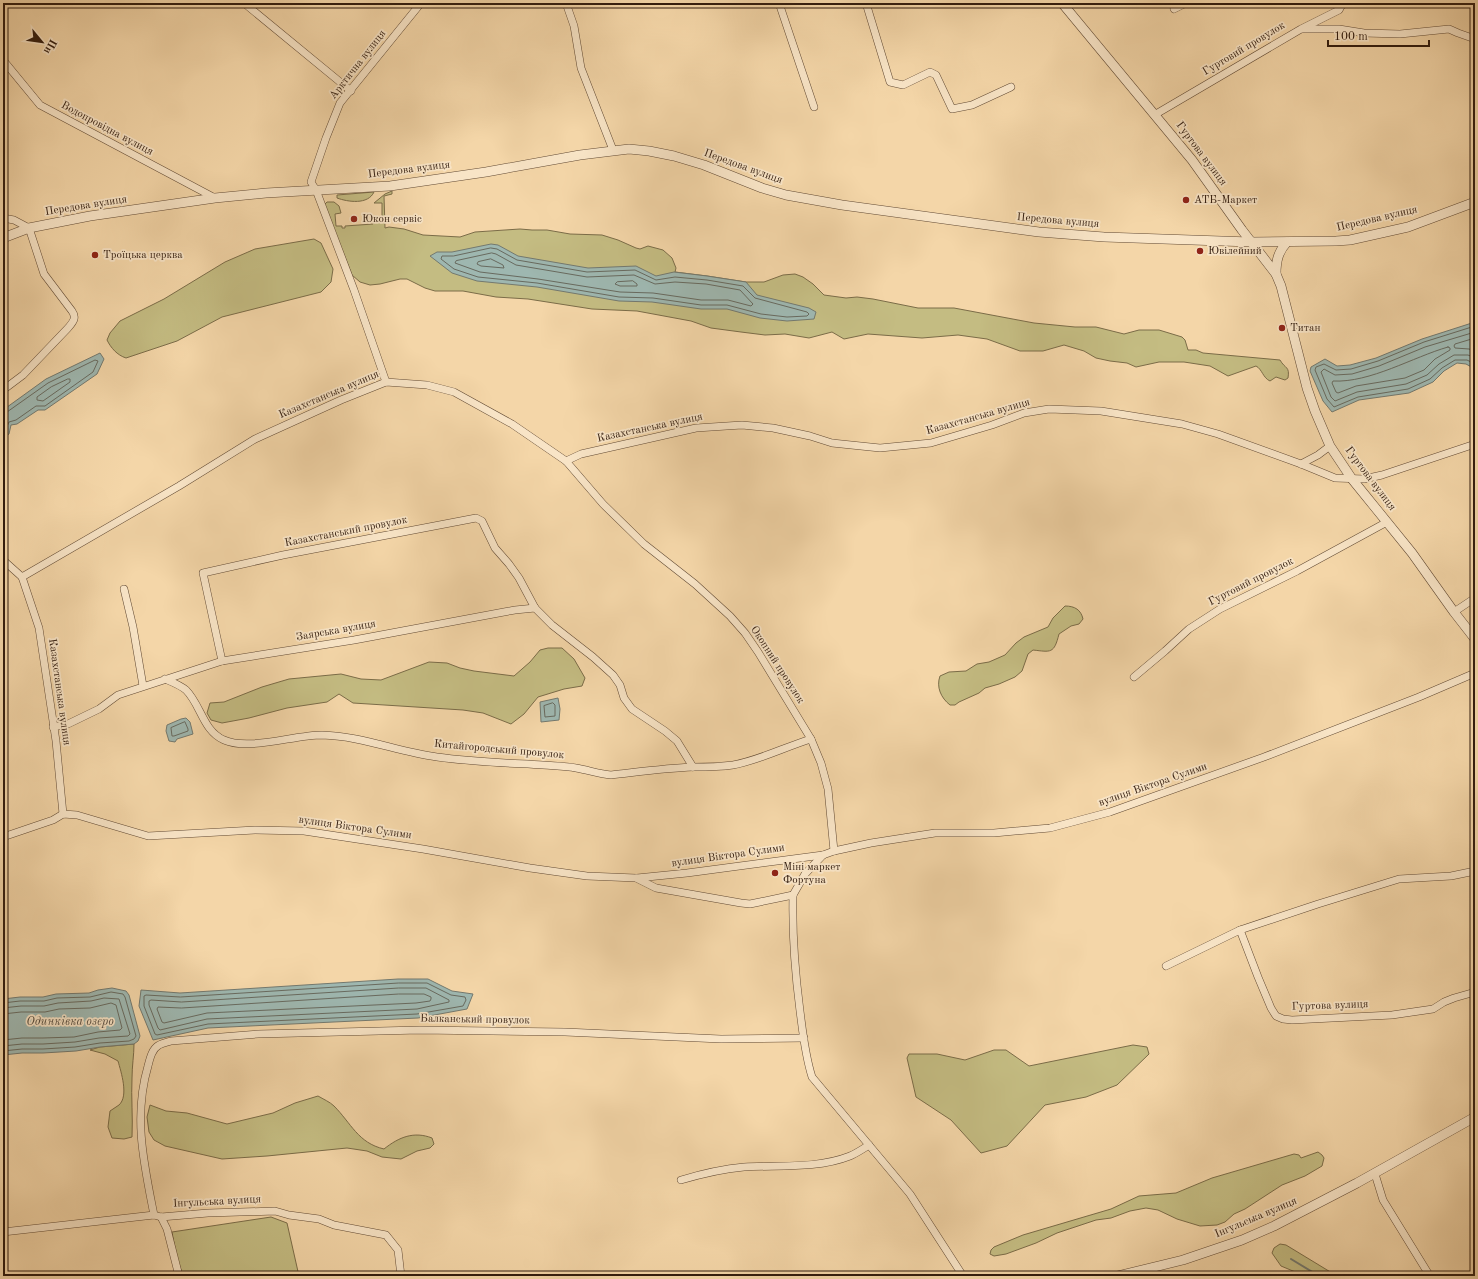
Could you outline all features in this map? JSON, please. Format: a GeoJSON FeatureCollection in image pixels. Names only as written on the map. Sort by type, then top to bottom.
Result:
{"type":"FeatureCollection","features":[{"type":"Feature","properties":{"kind":"street"},"geometry":{"type":"LineString","coordinates":[[244,3],[351,91]]}},
{"type":"Feature","properties":{"kind":"street","name":"Арктична вулиця"},"geometry":{"type":"LineString","coordinates":[[316,190],[311,182],[326,138],[340,104],[421,3]]}},
{"type":"Feature","properties":{"kind":"street"},"geometry":{"type":"LineString","coordinates":[[566,3],[574,26],[581,68],[613,150]]}},
{"type":"Feature","properties":{"kind":"street"},"geometry":{"type":"LineString","coordinates":[[779,3],[814,107]]}},
{"type":"Feature","properties":{"kind":"street"},"geometry":{"type":"LineString","coordinates":[[866,3],[890,82],[903,85],[930,72],[936,75],[952,109],[972,105],[1011,87]]}},
{"type":"Feature","properties":{"kind":"street","name":"Гуртова вулиця"},"geometry":{"type":"LineString","coordinates":[[1062,3],[1156,114],[1276,274],[1307,388],[1315,412],[1330,446],[1352,479],[1412,553],[1475,639]]}},
{"type":"Feature","properties":{"kind":"street"},"geometry":{"type":"LineString","coordinates":[[1174,8],[1186,3]]}},
{"type":"Feature","properties":{"kind":"street","name":"Гуртовий провулок"},"geometry":{"type":"LineString","coordinates":[[1156,114],[1300,29],[1339,10],[1343,3]]}},
{"type":"Feature","properties":{"kind":"street"},"geometry":{"type":"LineString","coordinates":[[1300,29],[1339,29],[1364,33],[1400,34],[1449,29],[1475,39]]}},
{"type":"Feature","properties":{"kind":"street","name":"Водопровідна вулиця"},"geometry":{"type":"LineString","coordinates":[[3,60],[40,105],[215,198]]}},
{"type":"Feature","properties":{"kind":"street","name":"Передова вулиця"},"geometry":{"type":"LineString","coordinates":[[3,238],[29,228],[90,216],[215,198],[390,186],[486,172],[613,150],[629,149],[650,151],[674,156],[704,165],[775,193],[842,205],[1074,236],[1251,242],[1350,240],[1408,227],[1475,202]]}},
{"type":"Feature","properties":{"kind":"street"},"geometry":{"type":"LineString","coordinates":[[316,190],[354,290],[386,382]]}},
{"type":"Feature","properties":{"kind":"street"},"geometry":{"type":"LineString","coordinates":[[3,218],[14,220],[29,228],[44,274],[75,317],[74,321],[68,328],[23,375],[3,390]]}},
{"type":"Feature","properties":{"kind":"street"},"geometry":{"type":"LineString","coordinates":[[1276,274],[1278,255],[1287,242]]}},
{"type":"Feature","properties":{"kind":"street","name":"Казахстанська вулиця"},"geometry":{"type":"LineString","coordinates":[[22,577],[179,486],[255,439],[386,382],[427,385],[454,392],[512,424],[566,461],[580,454],[690,430],[742,424],[803,434],[832,443],[880,448],[931,443],[1024,414],[1049,409],[1101,411],[1182,424],[1218,434],[1335,478],[1364,479],[1382,475],[1475,444]]}},
{"type":"Feature","properties":{"kind":"street"},"geometry":{"type":"LineString","coordinates":[[1301,464],[1318,455],[1330,446]]}},
{"type":"Feature","properties":{"kind":"street","name":"Окопний провулок"},"geometry":{"type":"LineString","coordinates":[[566,461],[603,504],[644,544],[695,584],[730,616],[745,633],[811,739],[821,763],[828,790],[834,851]]}},
{"type":"Feature","properties":{"kind":"street","name":"Казахстанський провулок"},"geometry":{"type":"LineString","coordinates":[[222,661],[203,573],[283,555],[476,518],[482,521],[495,548],[519,578],[535,608]]}},
{"type":"Feature","properties":{"kind":"street","name":"Гуртовий провулок"},"geometry":{"type":"LineString","coordinates":[[1134,677],[1189,629],[1220,609],[1297,571],[1387,522]]}},
{"type":"Feature","properties":{"kind":"street","name":"Казахстанська вулиця"},"geometry":{"type":"LineString","coordinates":[[3,560],[22,577],[39,628],[53,727],[63,814]]}},
{"type":"Feature","properties":{"kind":"street"},"geometry":{"type":"LineString","coordinates":[[124,589],[133,627],[143,686]]}},
{"type":"Feature","properties":{"kind":"street"},"geometry":{"type":"LineString","coordinates":[[1454,612],[1475,598]]}},
{"type":"Feature","properties":{"kind":"street"},"geometry":{"type":"LineString","coordinates":[[535,608],[552,625],[593,657],[613,675],[620,685],[624,698],[632,709],[665,730],[677,742],[693,767]]}},
{"type":"Feature","properties":{"kind":"street","name":"Заярська вулиця"},"geometry":{"type":"LineString","coordinates":[[53,727],[68,724],[99,709],[118,695],[222,661],[354,640],[515,610],[535,608]]}},
{"type":"Feature","properties":{"kind":"street","name":"вулиця Віктора Сулими"},"geometry":{"type":"LineString","coordinates":[[63,814],[77,815],[148,836],[255,830],[304,831],[587,876],[636,878],[687,874],[823,855],[834,851],[871,843],[935,833],[994,833],[1050,828],[1110,812],[1264,757],[1419,697],[1475,673]]}},
{"type":"Feature","properties":{"kind":"street","name":"Китайгородський провулок"},"geometry":{"type":"LineString","coordinates":[[165,679],[176,683],[186,690],[212,732],[223,740],[235,744],[247,744],[303,736],[344,736],[437,757],[576,768],[611,775],[693,767],[733,765],[756,759],[788,746],[811,739]]}},
{"type":"Feature","properties":{"kind":"street"},"geometry":{"type":"LineString","coordinates":[[3,837],[53,820],[63,814]]}},
{"type":"Feature","properties":{"kind":"street","name":"вулиця Віктора Сулими"},"geometry":{"type":"LineString","coordinates":[[636,878],[656,888],[750,904],[793,895],[805,874],[823,855]]}},
{"type":"Feature","properties":{"kind":"street"},"geometry":{"type":"LineString","coordinates":[[1166,966],[1240,930],[1399,879],[1451,876],[1475,871]]}},
{"type":"Feature","properties":{"kind":"street"},"geometry":{"type":"LineString","coordinates":[[793,895],[792,935],[806,1058],[812,1077],[910,1194],[964,1276]]}},
{"type":"Feature","properties":{"kind":"street","name":"Гуртова вулиця"},"geometry":{"type":"LineString","coordinates":[[1240,930],[1271,1008],[1276,1016],[1283,1019],[1292,1020],[1392,1015],[1433,1009],[1449,1000],[1475,992]]}},
{"type":"Feature","properties":{"kind":"street","name":"Балканський провулок"},"geometry":{"type":"LineString","coordinates":[[158,1216],[143,1152],[140,1111],[146,1072],[151,1053],[159,1045],[171,1041],[258,1034],[420,1030],[565,1032],[722,1039],[804,1038]]}},
{"type":"Feature","properties":{"kind":"street","name":"Інгульська вулиця"},"geometry":{"type":"LineString","coordinates":[[1117,1276],[1183,1260],[1242,1240],[1294,1216],[1375,1174],[1475,1117]]}},
{"type":"Feature","properties":{"kind":"street"},"geometry":{"type":"LineString","coordinates":[[680,1180],[709,1172],[743,1168],[833,1162],[852,1156],[869,1145]]}},
{"type":"Feature","properties":{"kind":"street"},"geometry":{"type":"LineString","coordinates":[[1375,1174],[1383,1200],[1431,1276]]}},
{"type":"Feature","properties":{"kind":"street","name":"Інгульська вулиця"},"geometry":{"type":"LineString","coordinates":[[3,1232],[158,1216],[275,1211],[319,1219],[353,1229],[386,1235],[398,1250],[401,1276]]}},
{"type":"Feature","properties":{"kind":"street"},"geometry":{"type":"LineString","coordinates":[[158,1216],[166,1229],[179,1276]]}},
{"type":"Feature","properties":{"kind":"shaded area"},"geometry":{"type":"Polygon","coordinates":[[[392,191],[392,194],[384,196],[385,228],[389,227],[404,229],[423,235],[460,237],[475,232],[520,229],[547,230],[570,234],[602,235],[640,249],[648,246],[663,250],[672,258],[676,268],[675,272],[746,282],[764,282],[783,275],[795,274],[803,277],[813,284],[824,295],[846,298],[857,297],[873,299],[918,308],[954,308],[1034,323],[1075,327],[1096,327],[1124,334],[1139,330],[1159,330],[1182,337],[1185,340],[1188,350],[1196,350],[1203,353],[1280,360],[1288,369],[1288,378],[1285,380],[1276,377],[1270,381],[1256,366],[1228,376],[1210,366],[1184,362],[1159,362],[1136,367],[1127,363],[1096,358],[1084,351],[1064,345],[1043,351],[1020,351],[987,339],[958,335],[922,338],[868,334],[844,339],[832,332],[809,338],[785,334],[765,335],[711,328],[691,321],[637,311],[592,309],[528,299],[496,297],[463,291],[435,291],[407,279],[370,285],[360,282],[352,275],[324,205],[327,202],[334,202],[339,206],[341,213],[335,214],[336,226],[342,226],[342,228],[345,228],[345,226],[373,224],[374,221],[382,219],[382,203],[374,203],[385,194],[392,191]]]}},
{"type":"Feature","properties":{"kind":"shaded area"},"geometry":{"type":"Polygon","coordinates":[[[374,192],[363,201],[347,201],[337,198],[337,195],[374,192]]]}},
{"type":"Feature","properties":{"kind":"shaded area"},"geometry":{"type":"Polygon","coordinates":[[[314,239],[321,243],[333,269],[331,282],[321,292],[222,317],[177,341],[126,358],[110,346],[107,340],[110,333],[120,321],[164,299],[225,262],[255,249],[314,239]]]}},
{"type":"Feature","properties":{"kind":"shaded area"},"geometry":{"type":"Polygon","coordinates":[[[1065,606],[1077,609],[1081,613],[1083,619],[1079,624],[1071,626],[1059,634],[1055,645],[1051,650],[1033,650],[1028,654],[1022,671],[1015,677],[985,688],[979,693],[955,705],[950,705],[944,699],[939,688],[940,676],[949,672],[966,671],[977,664],[989,662],[1005,655],[1024,637],[1048,627],[1053,618],[1065,606]]]}},
{"type":"Feature","properties":{"kind":"shaded area"},"geometry":{"type":"Polygon","coordinates":[[[548,648],[562,648],[574,659],[585,678],[582,686],[564,689],[538,697],[524,714],[511,724],[483,713],[463,710],[353,703],[339,694],[327,702],[287,708],[222,723],[211,720],[207,713],[210,703],[224,702],[262,687],[289,679],[341,674],[361,679],[381,680],[429,662],[447,663],[474,671],[514,676],[530,662],[540,650],[548,648]]]}},
{"type":"Feature","properties":{"kind":"shaded area"},"geometry":{"type":"Polygon","coordinates":[[[134,1044],[132,1069],[132,1137],[124,1139],[112,1138],[108,1127],[110,1111],[122,1101],[124,1090],[121,1071],[118,1061],[105,1054],[90,1050],[100,1047],[134,1044]]]}},
{"type":"Feature","properties":{"kind":"shaded area"},"geometry":{"type":"Polygon","coordinates":[[[1133,1045],[1147,1047],[1149,1054],[1117,1085],[1086,1097],[1045,1105],[1007,1146],[981,1153],[951,1120],[916,1097],[907,1058],[909,1054],[937,1054],[965,1060],[994,1050],[1006,1050],[1029,1066],[1133,1045]]]}},
{"type":"Feature","properties":{"kind":"shaded area"},"geometry":{"type":"Polygon","coordinates":[[[318,1096],[340,1112],[361,1137],[375,1146],[384,1149],[401,1138],[413,1135],[432,1138],[434,1144],[430,1148],[417,1151],[401,1159],[382,1157],[367,1151],[347,1148],[222,1159],[165,1146],[154,1140],[149,1132],[147,1117],[150,1105],[166,1111],[187,1113],[227,1124],[273,1113],[295,1103],[318,1096]]]}},
{"type":"Feature","properties":{"kind":"shaded area"},"geometry":{"type":"Polygon","coordinates":[[[1318,1152],[1324,1158],[1322,1166],[1305,1176],[1282,1185],[1245,1209],[1234,1214],[1225,1222],[1217,1225],[1200,1226],[1177,1219],[1158,1210],[1146,1208],[1130,1211],[1111,1218],[1096,1220],[1057,1233],[1036,1243],[1006,1254],[994,1256],[990,1254],[994,1247],[1023,1235],[1111,1209],[1139,1196],[1176,1193],[1212,1178],[1294,1154],[1299,1155],[1301,1158],[1318,1152]]]}},
{"type":"Feature","properties":{"kind":"shaded area"},"geometry":{"type":"Polygon","coordinates":[[[271,1217],[287,1223],[299,1276],[183,1276],[176,1255],[172,1232],[271,1217]]]}},
{"type":"Feature","properties":{"kind":"shaded area"},"geometry":{"type":"Polygon","coordinates":[[[1280,1244],[1286,1245],[1337,1276],[1305,1276],[1281,1266],[1272,1253],[1274,1248],[1280,1244]]]}},
{"type":"Feature","properties":{"kind":"water"},"geometry":{"type":"Polygon","coordinates":[[[491,244],[498,245],[518,256],[588,268],[636,266],[656,276],[674,272],[746,282],[757,295],[809,308],[816,312],[814,319],[787,321],[760,318],[727,309],[701,309],[652,302],[619,301],[537,287],[477,281],[452,273],[430,256],[437,252],[452,252],[491,244]]]}},
{"type":"Feature","properties":{"kind":"water"},"geometry":{"type":"Polygon","coordinates":[[[1475,322],[1475,369],[1466,364],[1457,363],[1444,371],[1433,382],[1409,393],[1359,400],[1332,412],[1323,401],[1310,371],[1311,367],[1325,359],[1337,366],[1350,365],[1376,358],[1422,339],[1475,322]]]}},
{"type":"Feature","properties":{"kind":"water"},"geometry":{"type":"Polygon","coordinates":[[[100,353],[104,359],[97,374],[45,410],[38,410],[17,424],[11,425],[9,434],[3,438],[3,410],[46,379],[100,353]]]}},
{"type":"Feature","properties":{"kind":"water"},"geometry":{"type":"Polygon","coordinates":[[[558,698],[560,709],[559,720],[541,722],[540,702],[558,698]]]}},
{"type":"Feature","properties":{"kind":"water"},"geometry":{"type":"Polygon","coordinates":[[[186,718],[190,722],[193,734],[177,739],[175,742],[169,741],[166,731],[167,725],[186,718]]]}},
{"type":"Feature","properties":{"kind":"water"},"geometry":{"type":"Polygon","coordinates":[[[398,979],[428,979],[452,991],[473,994],[467,1009],[418,1018],[208,1028],[153,1040],[139,1006],[141,990],[180,993],[398,979]]]}},
{"type":"Feature","properties":{"kind":"water","name":"Одинківка озеро"},"geometry":{"type":"Polygon","coordinates":[[[112,988],[126,991],[129,995],[140,1036],[138,1041],[134,1044],[76,1051],[3,1055],[3,999],[43,997],[56,994],[89,993],[112,988]]]}},
{"type":"Feature","properties":{"kind":"waterway"},"geometry":{"type":"LineString","coordinates":[[1291,1259],[1319,1276]]}},
{"type":"Feature","properties":{"kind":"place","name":"АТБ-Маркет"},"geometry":{"type":"Point","coordinates":[1186,200]}},
{"type":"Feature","properties":{"kind":"place","name":"Юкон сервіс"},"geometry":{"type":"Point","coordinates":[354,219]}},
{"type":"Feature","properties":{"kind":"place","name":"Ювілейний"},"geometry":{"type":"Point","coordinates":[1200,251]}},
{"type":"Feature","properties":{"kind":"place","name":"Троїцька церква"},"geometry":{"type":"Point","coordinates":[95,255]}},
{"type":"Feature","properties":{"kind":"place","name":"Титан"},"geometry":{"type":"Point","coordinates":[1282,328]}},
{"type":"Feature","properties":{"kind":"place","name":"Міні маркет Фортуна"},"geometry":{"type":"Point","coordinates":[775,873]}}]}
